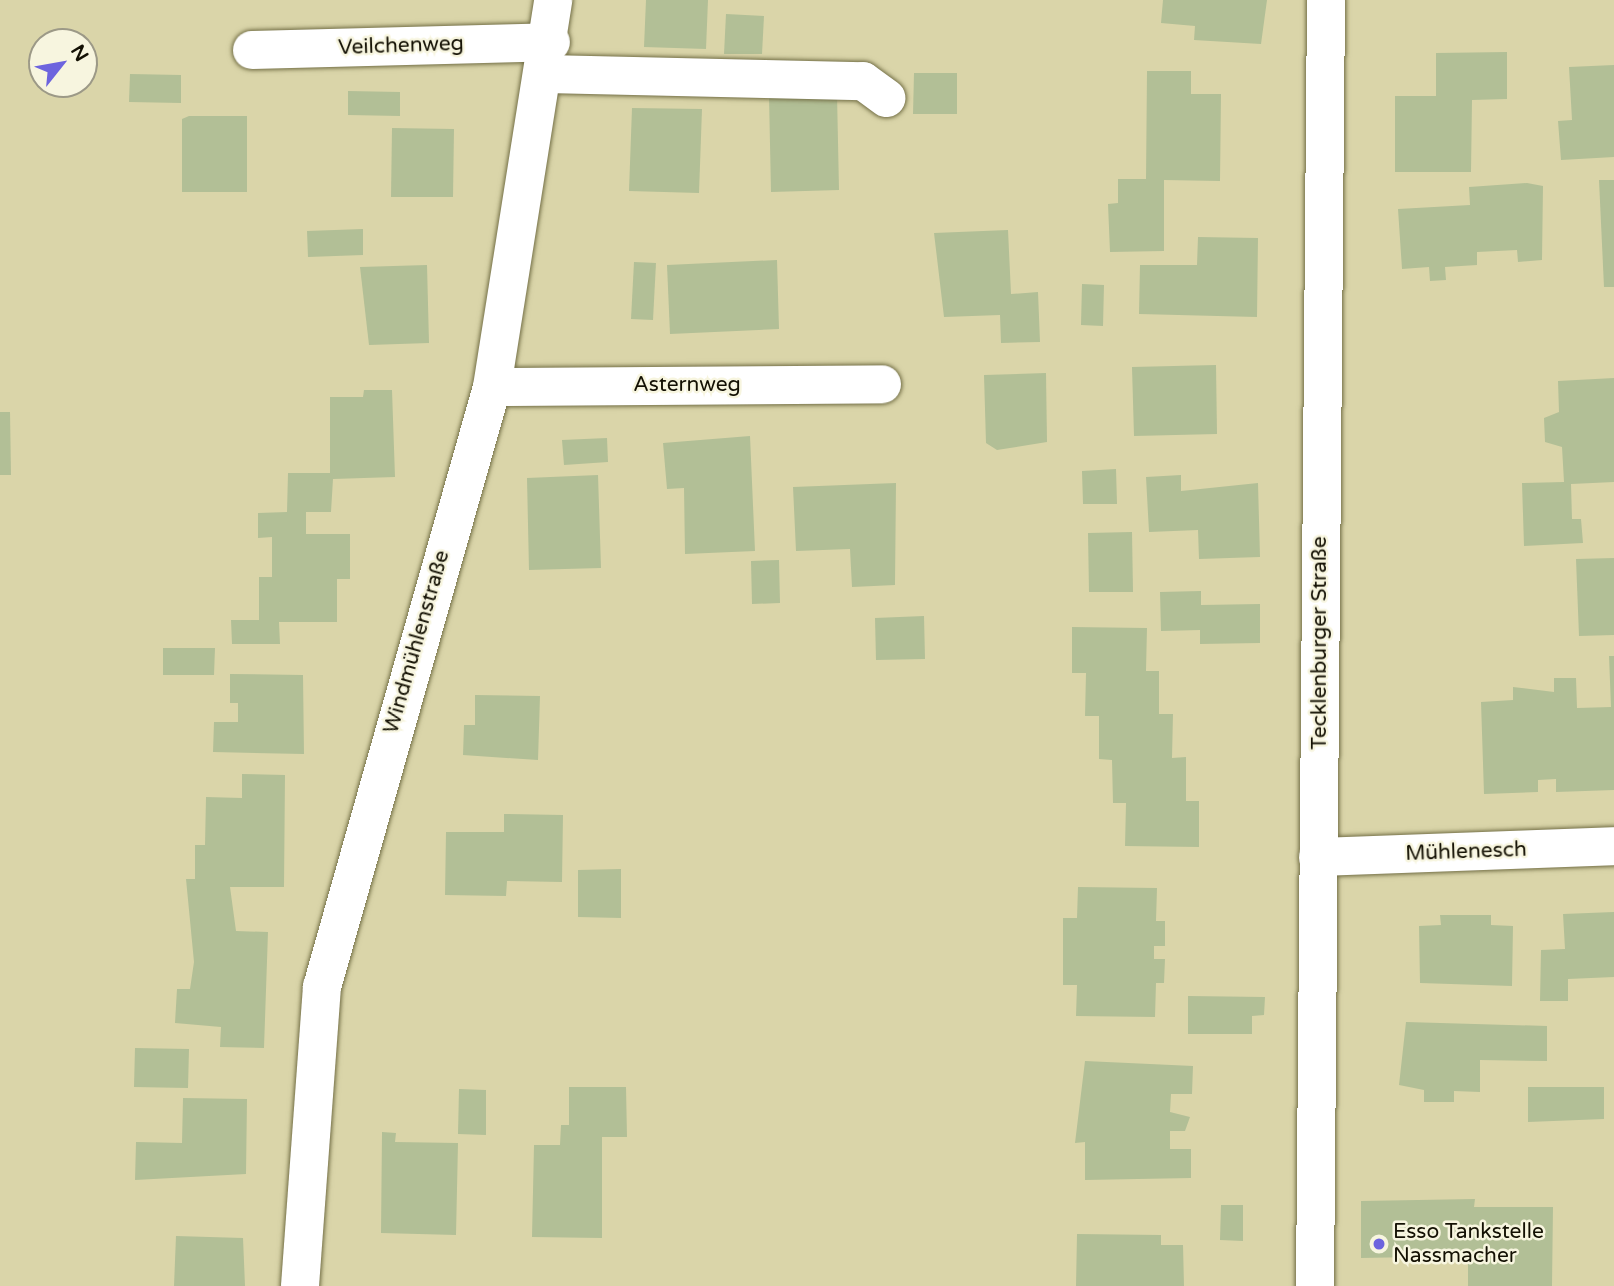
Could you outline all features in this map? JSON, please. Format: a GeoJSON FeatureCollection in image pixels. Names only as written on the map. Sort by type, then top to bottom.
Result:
{"type":"FeatureCollection","features":[{"type":"Feature","properties":{"kind":"street","name":"Windmühlenstraße"},"geometry":{"type":"LineString","coordinates":[[300,1286],[322,987],[492,387],[548,58],[553,0]]}},
{"type":"Feature","properties":{"kind":"street","name":"Tecklenburger Straße"},"geometry":{"type":"LineString","coordinates":[[1315,1286],[1326,0]]}},
{"type":"Feature","properties":{"kind":"street","name":"Veilchenweg"},"geometry":{"type":"LineString","coordinates":[[252,50],[548,58],[863,81],[886,98]]}},
{"type":"Feature","properties":{"kind":"street","name":"Asternweg"},"geometry":{"type":"LineString","coordinates":[[492,387],[882,384]]}},
{"type":"Feature","properties":{"kind":"street","name":"Mühlenesch"},"geometry":{"type":"LineString","coordinates":[[1318,857],[1614,846]]}},
{"type":"Feature","properties":{"kind":"building"},"geometry":{"type":"Polygon","coordinates":[[[646,0],[708,0],[706,49],[644,47],[646,0]]]}},
{"type":"Feature","properties":{"kind":"building"},"geometry":{"type":"Polygon","coordinates":[[[1163,0],[1267,0],[1261,44],[1194,40],[1195,26],[1161,23],[1163,0]]]}},
{"type":"Feature","properties":{"kind":"building"},"geometry":{"type":"Polygon","coordinates":[[[726,14],[764,16],[762,54],[724,54],[726,14]]]}},
{"type":"Feature","properties":{"kind":"building"},"geometry":{"type":"Polygon","coordinates":[[[1507,52],[1507,99],[1472,100],[1471,172],[1395,172],[1395,96],[1436,96],[1436,53],[1507,52]]]}},
{"type":"Feature","properties":{"kind":"building"},"geometry":{"type":"Polygon","coordinates":[[[1614,65],[1614,157],[1561,160],[1558,121],[1572,120],[1569,67],[1614,65]]]}},
{"type":"Feature","properties":{"kind":"building"},"geometry":{"type":"Polygon","coordinates":[[[1147,71],[1191,71],[1191,94],[1221,94],[1220,181],[1164,180],[1164,251],[1110,252],[1108,204],[1118,203],[1118,179],[1146,179],[1147,71]]]}},
{"type":"Feature","properties":{"kind":"building"},"geometry":{"type":"Polygon","coordinates":[[[914,73],[957,73],[957,114],[913,114],[914,73]]]}},
{"type":"Feature","properties":{"kind":"building"},"geometry":{"type":"Polygon","coordinates":[[[130,74],[181,75],[181,103],[129,102],[130,74]]]}},
{"type":"Feature","properties":{"kind":"building"},"geometry":{"type":"Polygon","coordinates":[[[348,91],[400,92],[400,116],[348,115],[348,91]]]}},
{"type":"Feature","properties":{"kind":"building"},"geometry":{"type":"Polygon","coordinates":[[[837,94],[839,190],[771,192],[769,96],[837,94]]]}},
{"type":"Feature","properties":{"kind":"building"},"geometry":{"type":"Polygon","coordinates":[[[632,108],[702,109],[699,193],[629,191],[632,108]]]}},
{"type":"Feature","properties":{"kind":"building"},"geometry":{"type":"Polygon","coordinates":[[[189,116],[247,116],[247,192],[182,192],[182,119],[189,116]]]}},
{"type":"Feature","properties":{"kind":"building"},"geometry":{"type":"Polygon","coordinates":[[[392,128],[454,129],[453,197],[391,197],[392,128]]]}},
{"type":"Feature","properties":{"kind":"building"},"geometry":{"type":"Polygon","coordinates":[[[1599,180],[1614,180],[1614,287],[1604,287],[1599,180]]]}},
{"type":"Feature","properties":{"kind":"building"},"geometry":{"type":"Polygon","coordinates":[[[1527,183],[1543,186],[1542,260],[1518,262],[1517,250],[1477,252],[1477,265],[1445,267],[1446,280],[1430,281],[1429,267],[1402,269],[1398,209],[1470,205],[1469,187],[1527,183]]]}},
{"type":"Feature","properties":{"kind":"building"},"geometry":{"type":"Polygon","coordinates":[[[363,229],[363,255],[308,257],[307,231],[363,229]]]}},
{"type":"Feature","properties":{"kind":"building"},"geometry":{"type":"Polygon","coordinates":[[[1008,230],[1011,294],[1038,292],[1040,342],[1001,343],[1000,315],[944,317],[934,233],[1008,230]]]}},
{"type":"Feature","properties":{"kind":"building"},"geometry":{"type":"Polygon","coordinates":[[[1198,237],[1258,238],[1257,317],[1139,314],[1140,265],[1197,265],[1198,237]]]}},
{"type":"Feature","properties":{"kind":"building"},"geometry":{"type":"Polygon","coordinates":[[[777,260],[779,329],[670,334],[667,265],[777,260]]]}},
{"type":"Feature","properties":{"kind":"building"},"geometry":{"type":"Polygon","coordinates":[[[634,262],[656,263],[653,320],[631,319],[634,262]]]}},
{"type":"Feature","properties":{"kind":"building"},"geometry":{"type":"Polygon","coordinates":[[[427,265],[429,343],[369,345],[360,267],[427,265]]]}},
{"type":"Feature","properties":{"kind":"building"},"geometry":{"type":"Polygon","coordinates":[[[1082,284],[1104,285],[1103,326],[1081,325],[1082,284]]]}},
{"type":"Feature","properties":{"kind":"building"},"geometry":{"type":"Polygon","coordinates":[[[1216,365],[1217,434],[1134,436],[1132,367],[1216,365]]]}},
{"type":"Feature","properties":{"kind":"building"},"geometry":{"type":"Polygon","coordinates":[[[1046,373],[1047,442],[997,450],[986,443],[984,375],[1046,373]]]}},
{"type":"Feature","properties":{"kind":"building"},"geometry":{"type":"Polygon","coordinates":[[[1614,378],[1614,482],[1571,484],[1572,519],[1581,519],[1583,543],[1524,546],[1522,483],[1564,482],[1562,447],[1545,442],[1544,418],[1559,412],[1558,381],[1614,378]]]}},
{"type":"Feature","properties":{"kind":"building"},"geometry":{"type":"Polygon","coordinates":[[[364,390],[392,390],[395,477],[333,479],[331,512],[306,512],[306,534],[350,534],[350,579],[337,579],[337,622],[279,622],[280,644],[232,644],[231,620],[259,620],[259,577],[272,577],[272,537],[258,538],[258,513],[287,512],[288,473],[330,473],[330,397],[363,397],[364,390]]]}},
{"type":"Feature","properties":{"kind":"building"},"geometry":{"type":"Polygon","coordinates":[[[0,412],[10,412],[11,475],[0,475],[0,412]]]}},
{"type":"Feature","properties":{"kind":"building"},"geometry":{"type":"Polygon","coordinates":[[[750,436],[755,551],[685,554],[684,488],[667,489],[663,443],[750,436]]]}},
{"type":"Feature","properties":{"kind":"building"},"geometry":{"type":"Polygon","coordinates":[[[607,438],[608,462],[564,465],[562,440],[607,438]]]}},
{"type":"Feature","properties":{"kind":"building"},"geometry":{"type":"Polygon","coordinates":[[[1116,469],[1117,504],[1083,504],[1082,471],[1116,469]]]}},
{"type":"Feature","properties":{"kind":"building"},"geometry":{"type":"Polygon","coordinates":[[[598,475],[601,568],[529,570],[527,478],[598,475]]]}},
{"type":"Feature","properties":{"kind":"building"},"geometry":{"type":"Polygon","coordinates":[[[1181,475],[1181,491],[1258,483],[1260,557],[1199,559],[1198,530],[1149,532],[1146,477],[1181,475]]]}},
{"type":"Feature","properties":{"kind":"building"},"geometry":{"type":"Polygon","coordinates":[[[896,483],[895,585],[852,587],[850,549],[796,551],[793,487],[896,483]]]}},
{"type":"Feature","properties":{"kind":"building"},"geometry":{"type":"Polygon","coordinates":[[[1132,532],[1133,592],[1089,592],[1088,533],[1132,532]]]}},
{"type":"Feature","properties":{"kind":"building"},"geometry":{"type":"Polygon","coordinates":[[[1614,558],[1614,635],[1579,636],[1576,559],[1614,558]]]}},
{"type":"Feature","properties":{"kind":"building"},"geometry":{"type":"Polygon","coordinates":[[[779,560],[780,603],[752,604],[751,561],[779,560]]]}},
{"type":"Feature","properties":{"kind":"building"},"geometry":{"type":"Polygon","coordinates":[[[1201,591],[1201,605],[1260,604],[1260,643],[1200,644],[1200,630],[1161,631],[1160,592],[1201,591]]]}},
{"type":"Feature","properties":{"kind":"building"},"geometry":{"type":"Polygon","coordinates":[[[924,616],[925,659],[876,660],[875,618],[924,616]]]}},
{"type":"Feature","properties":{"kind":"building"},"geometry":{"type":"Polygon","coordinates":[[[1072,627],[1147,628],[1146,671],[1159,671],[1159,714],[1173,714],[1172,758],[1186,757],[1186,801],[1199,801],[1199,847],[1125,846],[1126,803],[1113,803],[1112,760],[1099,759],[1099,716],[1085,716],[1086,673],[1072,673],[1072,627]]]}},
{"type":"Feature","properties":{"kind":"building"},"geometry":{"type":"Polygon","coordinates":[[[163,648],[215,648],[214,675],[163,675],[163,648]]]}},
{"type":"Feature","properties":{"kind":"building"},"geometry":{"type":"Polygon","coordinates":[[[1609,656],[1614,656],[1614,790],[1556,792],[1556,779],[1538,780],[1538,792],[1484,794],[1481,702],[1513,700],[1513,687],[1554,692],[1554,678],[1576,678],[1577,708],[1611,707],[1609,656]]]}},
{"type":"Feature","properties":{"kind":"building"},"geometry":{"type":"Polygon","coordinates":[[[230,674],[303,675],[304,754],[213,752],[214,722],[238,722],[238,703],[230,703],[230,674]]]}},
{"type":"Feature","properties":{"kind":"building"},"geometry":{"type":"Polygon","coordinates":[[[475,695],[540,696],[538,760],[463,755],[464,725],[475,725],[475,695]]]}},
{"type":"Feature","properties":{"kind":"building"},"geometry":{"type":"Polygon","coordinates":[[[242,774],[285,775],[284,887],[230,887],[236,931],[268,932],[264,1048],[220,1047],[221,1027],[175,1023],[177,989],[190,989],[194,962],[186,879],[195,879],[195,845],[205,845],[206,797],[242,798],[242,774]]]}},
{"type":"Feature","properties":{"kind":"building"},"geometry":{"type":"Polygon","coordinates":[[[504,814],[563,815],[562,882],[507,881],[506,896],[445,895],[446,832],[504,832],[504,814]]]}},
{"type":"Feature","properties":{"kind":"building"},"geometry":{"type":"Polygon","coordinates":[[[621,869],[621,918],[578,917],[578,870],[621,869]]]}},
{"type":"Feature","properties":{"kind":"building"},"geometry":{"type":"Polygon","coordinates":[[[1078,887],[1157,888],[1156,921],[1165,921],[1165,946],[1154,946],[1154,959],[1165,959],[1164,983],[1156,983],[1155,1017],[1076,1016],[1077,985],[1063,985],[1063,918],[1077,918],[1078,887]]]}},
{"type":"Feature","properties":{"kind":"building"},"geometry":{"type":"Polygon","coordinates":[[[1614,912],[1614,977],[1568,979],[1568,1001],[1540,1001],[1541,950],[1565,949],[1563,914],[1614,912]]]}},
{"type":"Feature","properties":{"kind":"building"},"geometry":{"type":"Polygon","coordinates":[[[1440,915],[1491,915],[1491,925],[1513,926],[1512,986],[1420,983],[1419,926],[1441,925],[1440,915]]]}},
{"type":"Feature","properties":{"kind":"building"},"geometry":{"type":"Polygon","coordinates":[[[1188,996],[1265,997],[1264,1015],[1252,1016],[1252,1034],[1188,1034],[1188,996]]]}},
{"type":"Feature","properties":{"kind":"building"},"geometry":{"type":"Polygon","coordinates":[[[1406,1022],[1547,1026],[1547,1061],[1480,1060],[1480,1092],[1454,1091],[1454,1102],[1424,1102],[1424,1090],[1399,1085],[1406,1022]]]}},
{"type":"Feature","properties":{"kind":"building"},"geometry":{"type":"Polygon","coordinates":[[[135,1048],[189,1049],[188,1088],[134,1087],[135,1048]]]}},
{"type":"Feature","properties":{"kind":"building"},"geometry":{"type":"Polygon","coordinates":[[[1085,1061],[1193,1066],[1192,1094],[1171,1094],[1170,1112],[1190,1117],[1185,1131],[1170,1131],[1170,1149],[1191,1149],[1191,1178],[1085,1180],[1085,1142],[1075,1143],[1085,1061]]]}},
{"type":"Feature","properties":{"kind":"building"},"geometry":{"type":"Polygon","coordinates":[[[569,1087],[626,1087],[627,1137],[602,1137],[602,1238],[532,1237],[534,1145],[560,1145],[561,1125],[569,1125],[569,1087]]]}},
{"type":"Feature","properties":{"kind":"building"},"geometry":{"type":"Polygon","coordinates":[[[1528,1087],[1604,1087],[1604,1119],[1528,1122],[1528,1087]]]}},
{"type":"Feature","properties":{"kind":"building"},"geometry":{"type":"Polygon","coordinates":[[[459,1089],[486,1090],[486,1135],[458,1134],[459,1089]]]}},
{"type":"Feature","properties":{"kind":"building"},"geometry":{"type":"Polygon","coordinates":[[[183,1098],[247,1099],[246,1174],[135,1180],[136,1142],[182,1143],[183,1098]]]}},
{"type":"Feature","properties":{"kind":"building"},"geometry":{"type":"Polygon","coordinates":[[[382,1132],[396,1133],[395,1142],[458,1143],[456,1235],[381,1233],[382,1132]]]}},
{"type":"Feature","properties":{"kind":"building"},"geometry":{"type":"Polygon","coordinates":[[[1475,1199],[1474,1207],[1553,1207],[1552,1286],[1468,1286],[1468,1256],[1361,1258],[1361,1201],[1475,1199]]]}},
{"type":"Feature","properties":{"kind":"building"},"geometry":{"type":"Polygon","coordinates":[[[1221,1205],[1243,1205],[1243,1241],[1220,1240],[1221,1205]]]}},
{"type":"Feature","properties":{"kind":"building"},"geometry":{"type":"Polygon","coordinates":[[[1077,1234],[1161,1235],[1161,1245],[1183,1245],[1184,1286],[1076,1286],[1077,1234]]]}},
{"type":"Feature","properties":{"kind":"building"},"geometry":{"type":"Polygon","coordinates":[[[176,1236],[243,1238],[245,1286],[174,1286],[176,1236]]]}},
{"type":"Feature","properties":{"kind":"place","name":"Esso Tankstelle Nassmacher"},"geometry":{"type":"Point","coordinates":[1379,1244]}}]}
